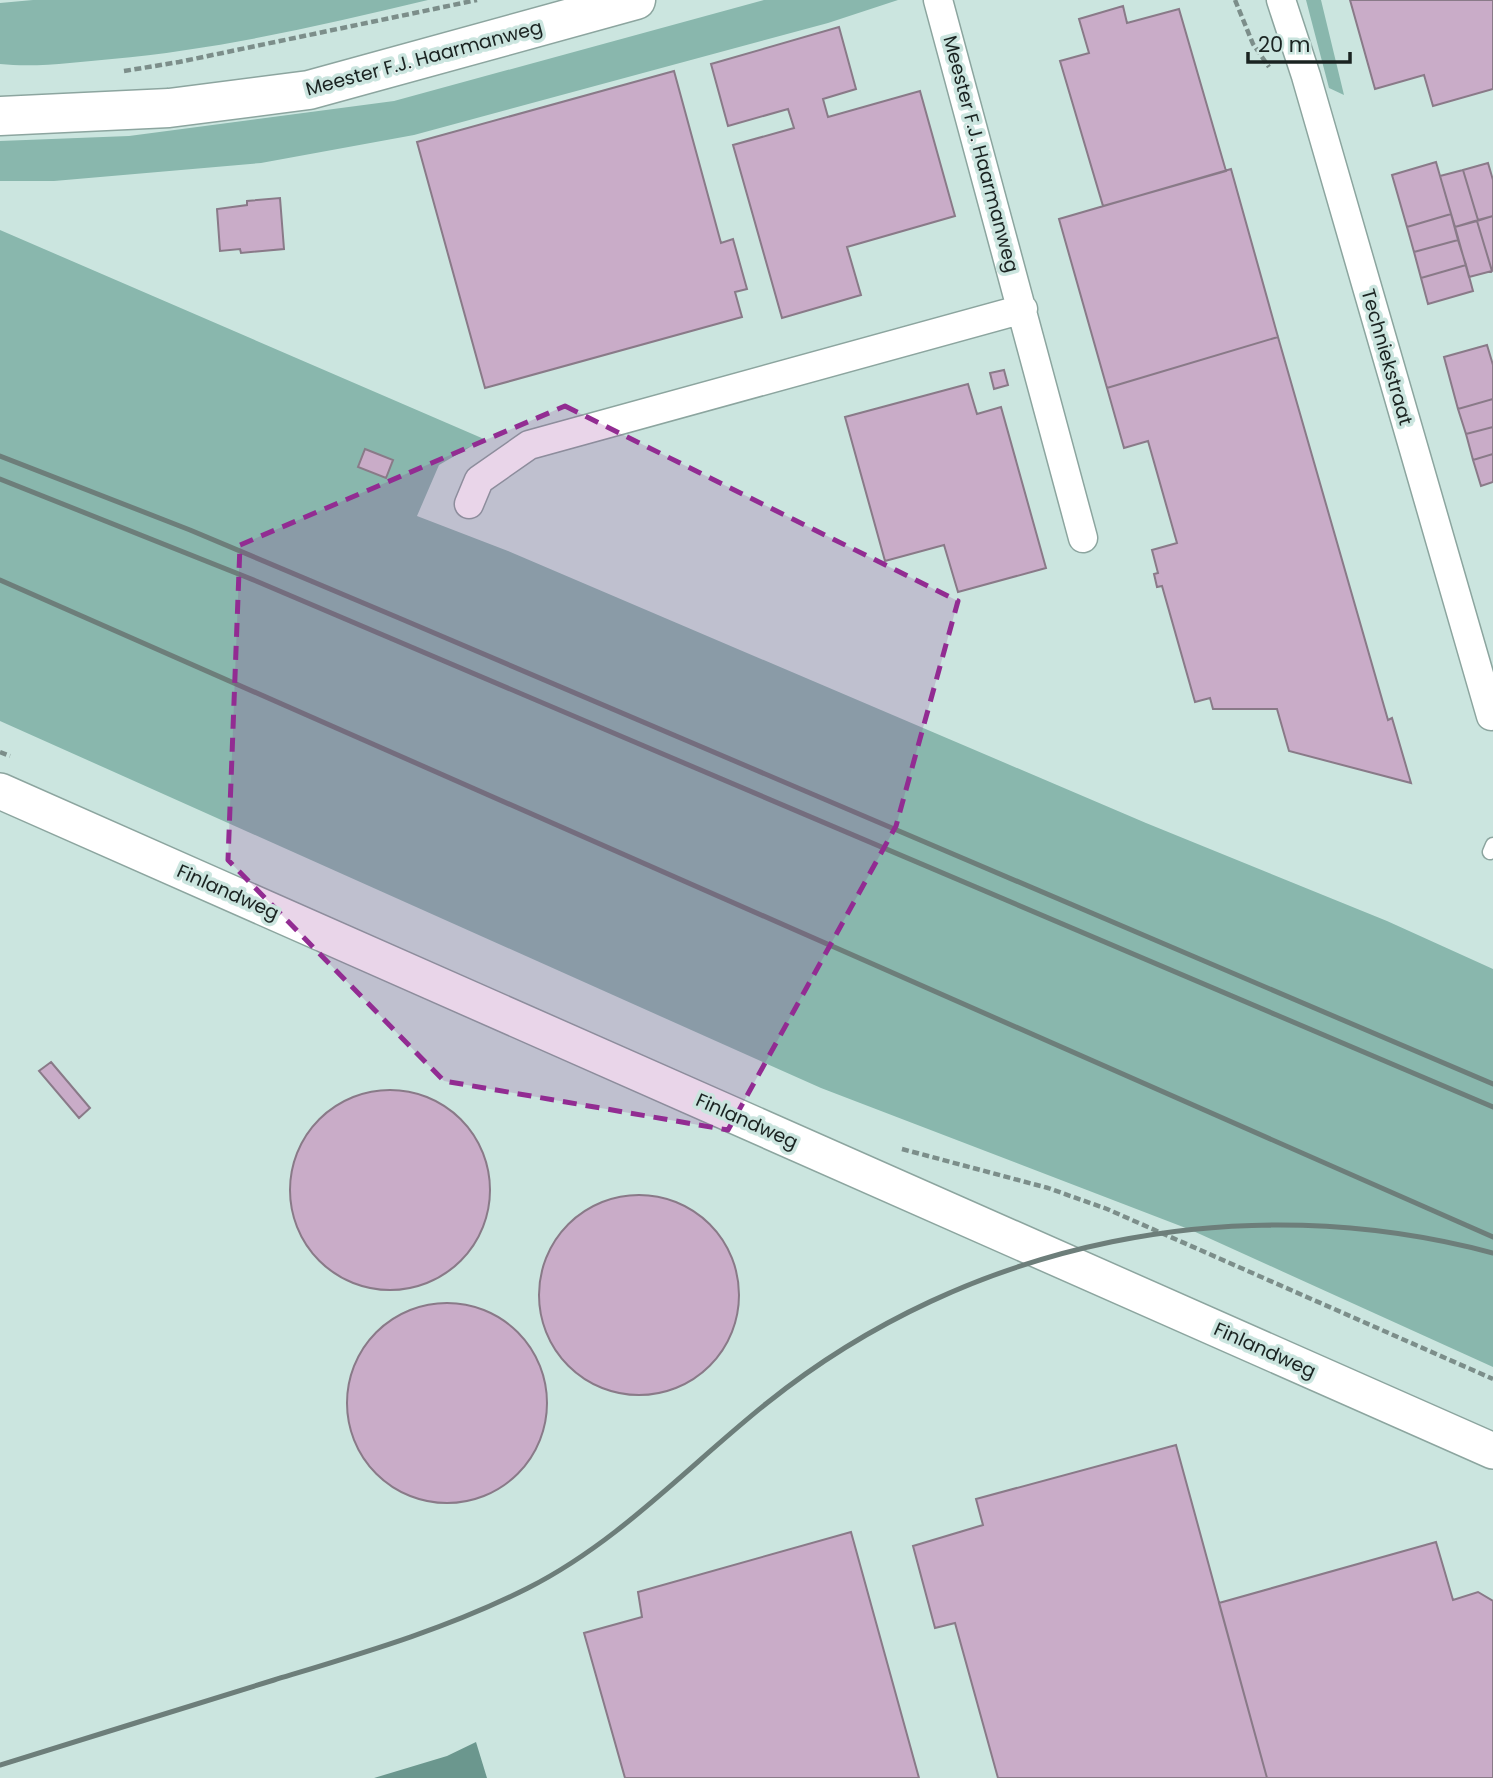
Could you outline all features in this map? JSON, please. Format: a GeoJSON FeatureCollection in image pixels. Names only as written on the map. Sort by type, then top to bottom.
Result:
{"type":"FeatureCollection","features":[{"type":"Feature","properties":{"kind":"main road","name":"Meester F.J. Haarmanweg"},"geometry":{"type":"LineString","coordinates":[[0,116],[169,108],[309,90],[636,0]]}},
{"type":"Feature","properties":{"kind":"street","name":"Meester F.J. Haarmanweg"},"geometry":{"type":"LineString","coordinates":[[938,0],[1083,538]]}},
{"type":"Feature","properties":{"kind":"street","name":"Techniekstraat"},"geometry":{"type":"LineString","coordinates":[[1281,0],[1306,76],[1492,718]]}},
{"type":"Feature","properties":{"kind":"street"},"geometry":{"type":"LineString","coordinates":[[469,504],[479,480],[529,445],[1023,309]]}},
{"type":"Feature","properties":{"kind":"street","name":"Finlandweg"},"geometry":{"type":"LineString","coordinates":[[0,792],[1493,1451]]}},
{"type":"Feature","properties":{"kind":"path"},"geometry":{"type":"LineString","coordinates":[[115,72],[179,62],[477,0]]}},
{"type":"Feature","properties":{"kind":"path"},"geometry":{"type":"LineString","coordinates":[[0,752],[13,757]]}},
{"type":"Feature","properties":{"kind":"path"},"geometry":{"type":"LineString","coordinates":[[901,1149],[1048,1188],[1107,1209],[1493,1379]]}},
{"type":"Feature","properties":{"kind":"highlighted area"},"geometry":{"type":"Polygon","coordinates":[[[565,406],[958,601],[896,826],[728,1130],[444,1081],[228,860],[240,545],[565,406]]]}},
{"type":"Feature","properties":{"kind":"shaded area"},"geometry":{"type":"Polygon","coordinates":[[[33,0],[428,0],[232,43],[152,55],[56,64],[0,64],[0,3],[33,0]]]}},
{"type":"Feature","properties":{"kind":"shaded area"},"geometry":{"type":"Polygon","coordinates":[[[764,0],[898,0],[828,23],[414,135],[261,163],[54,181],[0,181],[0,141],[129,136],[394,101],[764,0]]]}},
{"type":"Feature","properties":{"kind":"shaded area"},"geometry":{"type":"Polygon","coordinates":[[[1306,0],[1321,0],[1344,95],[1329,88],[1306,0]]]}},
{"type":"Feature","properties":{"kind":"shaded area"},"geometry":{"type":"Polygon","coordinates":[[[0,230],[484,439],[439,465],[417,516],[508,551],[1146,823],[1387,921],[1493,969],[1493,1367],[1191,1230],[821,1088],[0,721],[0,230]]]}},
{"type":"Feature","properties":{"kind":"shaded area"},"geometry":{"type":"Polygon","coordinates":[[[476,1742],[487,1778],[374,1778],[447,1756],[476,1742]]]}},
{"type":"Feature","properties":{"kind":"building"},"geometry":{"type":"Polygon","coordinates":[[[1350,0],[1493,0],[1493,89],[1433,106],[1424,75],[1375,89],[1350,0]]]}},
{"type":"Feature","properties":{"kind":"building"},"geometry":{"type":"Polygon","coordinates":[[[1123,6],[1127,23],[1179,9],[1226,171],[1103,206],[1060,61],[1089,53],[1079,19],[1123,6]]]}},
{"type":"Feature","properties":{"kind":"building"},"geometry":{"type":"Polygon","coordinates":[[[839,27],[856,89],[823,99],[828,117],[920,91],[955,216],[847,247],[861,295],[782,318],[733,145],[794,128],[788,109],[728,126],[711,64],[839,27]]]}},
{"type":"Feature","properties":{"kind":"building"},"geometry":{"type":"Polygon","coordinates":[[[674,71],[721,243],[733,239],[747,289],[735,292],[742,317],[485,388],[417,142],[674,71]]]}},
{"type":"Feature","properties":{"kind":"building"},"geometry":{"type":"Polygon","coordinates":[[[1436,162],[1451,214],[1407,227],[1392,175],[1436,162]]]}},
{"type":"Feature","properties":{"kind":"building"},"geometry":{"type":"Polygon","coordinates":[[[1488,163],[1493,180],[1493,216],[1478,220],[1463,170],[1488,163]]]}},
{"type":"Feature","properties":{"kind":"building"},"geometry":{"type":"Polygon","coordinates":[[[1231,169],[1278,337],[1107,388],[1059,219],[1231,169]]]}},
{"type":"Feature","properties":{"kind":"building"},"geometry":{"type":"Polygon","coordinates":[[[1463,170],[1478,220],[1455,227],[1440,176],[1463,170]]]}},
{"type":"Feature","properties":{"kind":"building"},"geometry":{"type":"Polygon","coordinates":[[[280,198],[284,249],[241,253],[240,249],[220,251],[217,209],[247,205],[247,201],[280,198]]]}},
{"type":"Feature","properties":{"kind":"building"},"geometry":{"type":"Polygon","coordinates":[[[1451,214],[1458,240],[1414,252],[1407,227],[1451,214]]]}},
{"type":"Feature","properties":{"kind":"building"},"geometry":{"type":"Polygon","coordinates":[[[1493,216],[1493,270],[1492,271],[1477,221],[1493,216]]]}},
{"type":"Feature","properties":{"kind":"building"},"geometry":{"type":"Polygon","coordinates":[[[1477,221],[1492,271],[1469,277],[1455,227],[1477,221]]]}},
{"type":"Feature","properties":{"kind":"building"},"geometry":{"type":"Polygon","coordinates":[[[1458,240],[1466,265],[1421,278],[1414,252],[1458,240]]]}},
{"type":"Feature","properties":{"kind":"building"},"geometry":{"type":"Polygon","coordinates":[[[1466,265],[1473,291],[1428,304],[1421,278],[1466,265]]]}},
{"type":"Feature","properties":{"kind":"building"},"geometry":{"type":"Polygon","coordinates":[[[1278,337],[1388,720],[1392,718],[1411,783],[1289,751],[1277,709],[1213,709],[1210,698],[1195,702],[1162,586],[1157,587],[1154,574],[1158,573],[1152,550],[1177,543],[1148,441],[1124,448],[1107,388],[1278,337]]]}},
{"type":"Feature","properties":{"kind":"building"},"geometry":{"type":"Polygon","coordinates":[[[1487,345],[1493,365],[1493,399],[1458,409],[1444,357],[1487,345]]]}},
{"type":"Feature","properties":{"kind":"building"},"geometry":{"type":"Polygon","coordinates":[[[1004,370],[1008,385],[994,389],[990,373],[1004,370]]]}},
{"type":"Feature","properties":{"kind":"building"},"geometry":{"type":"Polygon","coordinates":[[[968,384],[977,414],[1001,407],[1046,568],[958,592],[944,545],[885,561],[845,417],[968,384]]]}},
{"type":"Feature","properties":{"kind":"building"},"geometry":{"type":"Polygon","coordinates":[[[1493,399],[1493,427],[1466,434],[1458,409],[1493,399]]]}},
{"type":"Feature","properties":{"kind":"building"},"geometry":{"type":"Polygon","coordinates":[[[1493,427],[1493,454],[1473,460],[1466,434],[1493,427]]]}},
{"type":"Feature","properties":{"kind":"building"},"geometry":{"type":"Polygon","coordinates":[[[365,449],[393,460],[386,478],[358,467],[365,449]]]}},
{"type":"Feature","properties":{"kind":"building"},"geometry":{"type":"Polygon","coordinates":[[[1493,454],[1493,482],[1481,486],[1473,460],[1493,454]]]}},
{"type":"Feature","properties":{"kind":"building"},"geometry":{"type":"Polygon","coordinates":[[[51,1062],[90,1108],[79,1118],[39,1071],[51,1062]]]}},
{"type":"Feature","properties":{"kind":"building"},"geometry":{"type":"Polygon","coordinates":[[[390,1090],[428,1098],[461,1119],[482,1152],[490,1190],[482,1228],[461,1261],[428,1282],[390,1290],[352,1282],[319,1261],[298,1228],[290,1190],[298,1152],[319,1119],[352,1098],[390,1090]]]}},
{"type":"Feature","properties":{"kind":"building"},"geometry":{"type":"Polygon","coordinates":[[[639,1195],[677,1203],[710,1224],[731,1257],[739,1295],[731,1333],[710,1366],[677,1387],[639,1395],[601,1387],[568,1366],[547,1333],[539,1295],[547,1257],[568,1224],[601,1203],[639,1195]]]}},
{"type":"Feature","properties":{"kind":"building"},"geometry":{"type":"Polygon","coordinates":[[[447,1303],[485,1311],[518,1332],[539,1365],[547,1403],[539,1441],[518,1474],[485,1495],[447,1503],[409,1495],[376,1474],[355,1441],[347,1403],[355,1365],[376,1332],[409,1311],[447,1303]]]}},
{"type":"Feature","properties":{"kind":"building"},"geometry":{"type":"Polygon","coordinates":[[[1176,1445],[1267,1778],[998,1778],[955,1623],[935,1628],[913,1546],[983,1525],[976,1499],[1176,1445]]]}},
{"type":"Feature","properties":{"kind":"building"},"geometry":{"type":"Polygon","coordinates":[[[851,1532],[919,1778],[625,1778],[584,1633],[642,1617],[638,1592],[851,1532]]]}},
{"type":"Feature","properties":{"kind":"building"},"geometry":{"type":"Polygon","coordinates":[[[1436,1542],[1453,1600],[1478,1592],[1493,1601],[1493,1778],[1267,1778],[1219,1603],[1436,1542]]]}},
{"type":"Feature","properties":{"kind":"railway"},"geometry":{"type":"LineString","coordinates":[[0,456],[190,530],[1493,1084]]}},
{"type":"Feature","properties":{"kind":"railway"},"geometry":{"type":"LineString","coordinates":[[0,479],[256,581],[1493,1107]]}},
{"type":"Feature","properties":{"kind":"railway"},"geometry":{"type":"LineString","coordinates":[[0,580],[1493,1237]]}},
{"type":"Feature","properties":{"kind":"railway"},"geometry":{"type":"LineString","coordinates":[[0,1765],[403,1640],[528,1588],[593,1549],[767,1403],[846,1347],[931,1301],[1020,1266],[1112,1242],[1207,1228],[1302,1225],[1398,1234],[1493,1253]]}}]}
